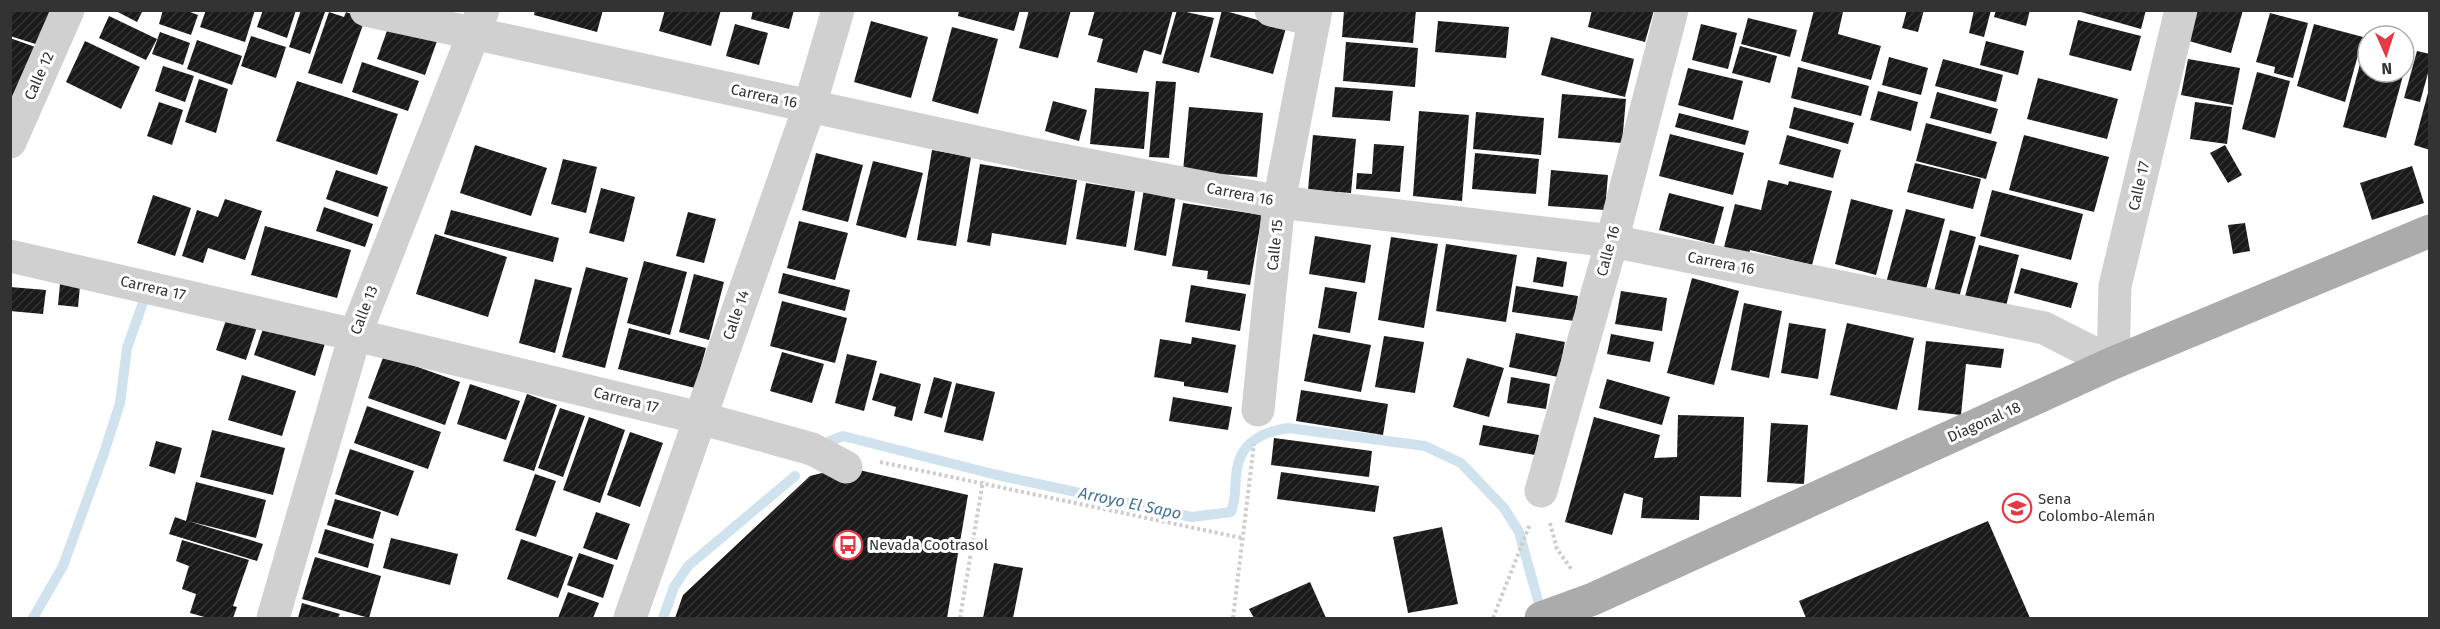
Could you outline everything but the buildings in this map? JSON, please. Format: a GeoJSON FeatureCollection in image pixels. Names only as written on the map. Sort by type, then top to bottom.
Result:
{"type":"FeatureCollection","features":[{"type":"Feature","properties":{"kind":"main road","name":"Diagonal 18"},"geometry":{"type":"LineString","coordinates":[[1541,618],[1584,603],[2113,363],[2430,231]]}},
{"type":"Feature","properties":{"kind":"street","name":"Calle 12"},"geometry":{"type":"LineString","coordinates":[[10,142],[68,10]]}},
{"type":"Feature","properties":{"kind":"street","name":"Carrera 16"},"geometry":{"type":"LineString","coordinates":[[366,10],[478,23],[810,105],[1031,154],[1279,202],[1612,241],[2044,328],[2113,363]]}},
{"type":"Feature","properties":{"kind":"street","name":"Calle 14"},"geometry":{"type":"LineString","coordinates":[[630,618],[810,105],[838,10]]}},
{"type":"Feature","properties":{"kind":"street"},"geometry":{"type":"LineString","coordinates":[[1271,10],[1315,15]]}},
{"type":"Feature","properties":{"kind":"street","name":"Calle 16"},"geometry":{"type":"LineString","coordinates":[[1541,490],[1612,241],[1672,10]]}},
{"type":"Feature","properties":{"kind":"street","name":"Calle 17"},"geometry":{"type":"LineString","coordinates":[[2113,363],[2115,286],[2181,10]]}},
{"type":"Feature","properties":{"kind":"street","name":"Calle 15"},"geometry":{"type":"LineString","coordinates":[[1258,410],[1279,202],[1315,15]]}},
{"type":"Feature","properties":{"kind":"street","name":"Calle 13"},"geometry":{"type":"LineString","coordinates":[[273,618],[354,335],[478,23]]}},
{"type":"Feature","properties":{"kind":"street","name":"Carrera 17"},"geometry":{"type":"LineString","coordinates":[[10,256],[700,418],[857,463]]}},
{"type":"Feature","properties":{"kind":"path"},"geometry":{"type":"LineString","coordinates":[[1233,618],[1253,451]]}},
{"type":"Feature","properties":{"kind":"path"},"geometry":{"type":"LineString","coordinates":[[857,463],[983,482],[1242,538]]}},
{"type":"Feature","properties":{"kind":"path"},"geometry":{"type":"LineString","coordinates":[[960,618],[983,482]]}},
{"type":"Feature","properties":{"kind":"path"},"geometry":{"type":"LineString","coordinates":[[1541,490],[1557,549],[1584,603]]}},
{"type":"Feature","properties":{"kind":"path"},"geometry":{"type":"LineString","coordinates":[[1493,618],[1516,564],[1528,527]]}},
{"type":"Feature","properties":{"kind":"waterway"},"geometry":{"type":"LineString","coordinates":[[33,618],[63,566],[104,453],[120,403],[127,348],[147,291]]}},
{"type":"Feature","properties":{"kind":"waterway","name":"Arroyo El Sapo"},"geometry":{"type":"LineString","coordinates":[[830,441],[843,436],[997,475],[1192,517],[1231,512],[1237,467],[1242,453],[1259,437],[1273,431],[1288,428],[1425,446],[1461,463],[1504,508],[1519,532],[1539,604]]}},
{"type":"Feature","properties":{"kind":"waterway","name":"Arroyo El Sapo"},"geometry":{"type":"LineString","coordinates":[[663,618],[674,587],[688,566],[795,476]]}},
{"type":"Feature","properties":{"kind":"place","name":"Sena Colombo-Alemán"},"geometry":{"type":"Point","coordinates":[2017,508]}},
{"type":"Feature","properties":{"kind":"place","name":"Nevada Cootrasol"},"geometry":{"type":"Point","coordinates":[848,545]}}]}
